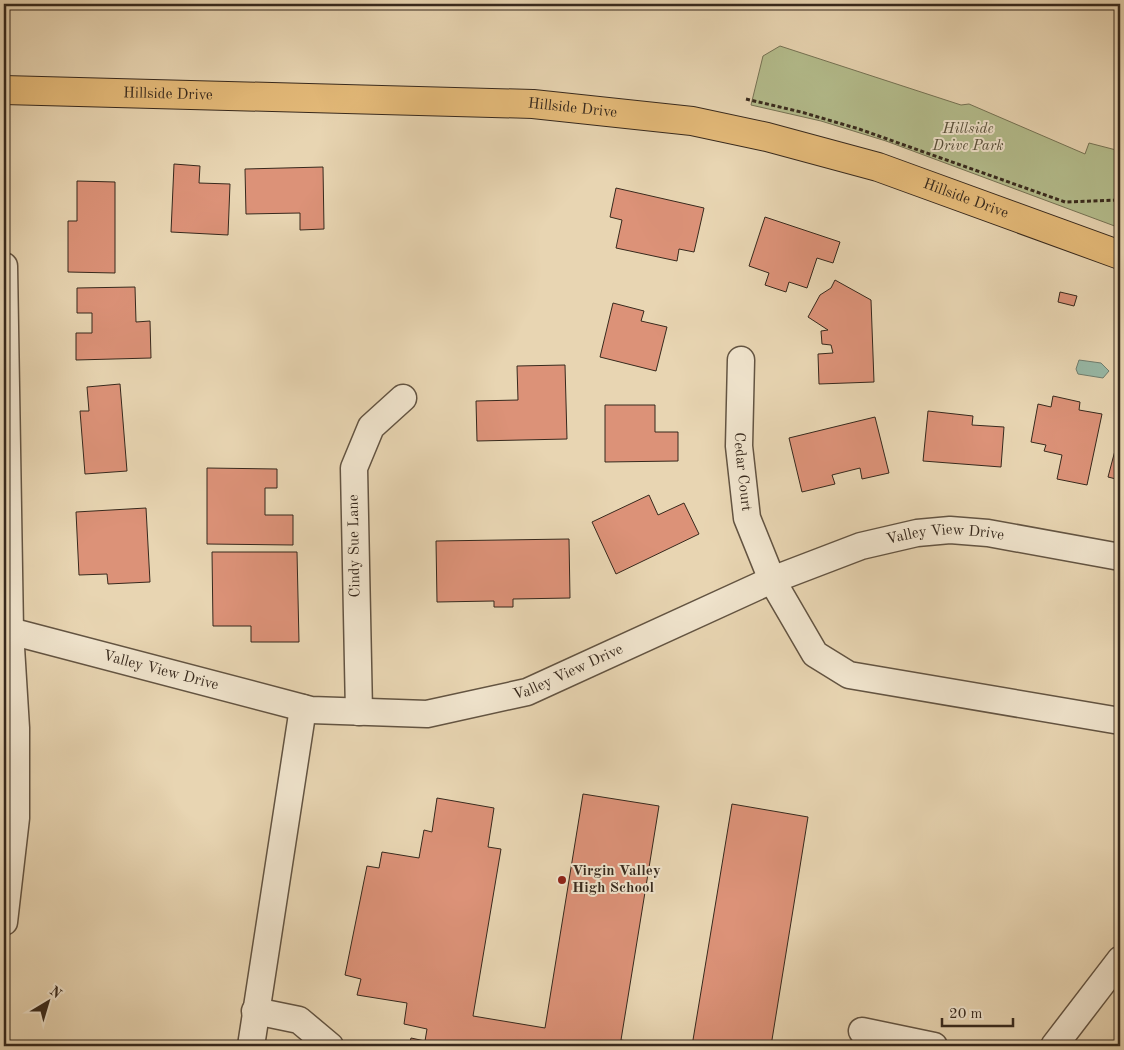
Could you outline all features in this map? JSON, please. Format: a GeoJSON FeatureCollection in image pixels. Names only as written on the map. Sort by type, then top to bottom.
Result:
{"type":"FeatureCollection","features":[{"type":"Feature","properties":{"kind":"main road","name":"Hillside Drive"},"geometry":{"type":"LineString","coordinates":[[4,90],[533,104],[692,121],[767,136],[878,167],[1120,255]]}},
{"type":"Feature","properties":{"kind":"street"},"geometry":{"type":"LineString","coordinates":[[4,266],[7,632],[16,728],[16,818],[4,922]]}},
{"type":"Feature","properties":{"kind":"street","name":"Cedar Court"},"geometry":{"type":"LineString","coordinates":[[741,360],[739,446],[747,518],[772,580],[815,654],[849,675],[1120,721]]}},
{"type":"Feature","properties":{"kind":"street","name":"Cindy Sue Lane"},"geometry":{"type":"LineString","coordinates":[[359,712],[354,468],[371,426],[403,398]]}},
{"type":"Feature","properties":{"kind":"street","name":"Valley View Drive"},"geometry":{"type":"LineString","coordinates":[[7,632],[303,708],[427,714],[527,692],[772,580],[861,546],[917,533],[950,530],[988,533],[1120,557]]}},
{"type":"Feature","properties":{"kind":"street"},"geometry":{"type":"LineString","coordinates":[[251,1046],[303,708]]}},
{"type":"Feature","properties":{"kind":"street"},"geometry":{"type":"LineString","coordinates":[[1054,1046],[1120,960]]}},
{"type":"Feature","properties":{"kind":"street"},"geometry":{"type":"LineString","coordinates":[[255,1011],[299,1020],[330,1046]]}},
{"type":"Feature","properties":{"kind":"street"},"geometry":{"type":"LineString","coordinates":[[862,1031],[934,1046]]}},
{"type":"Feature","properties":{"kind":"path"},"geometry":{"type":"LineString","coordinates":[[746,99],[801,112],[859,129],[1065,202],[1120,200]]}},
{"type":"Feature","properties":{"kind":"green space","name":"Hillside Drive Park"},"geometry":{"type":"Polygon","coordinates":[[[780,46],[961,105],[969,104],[1085,154],[1089,143],[1120,151],[1120,228],[886,141],[821,121],[751,105],[763,56],[780,46]]]}},
{"type":"Feature","properties":{"kind":"shaded area"},"geometry":{"type":"Polygon","coordinates":[[[1079,360],[1101,363],[1109,371],[1103,378],[1078,374],[1076,369],[1079,360]]]}},
{"type":"Feature","properties":{"kind":"building"},"geometry":{"type":"Polygon","coordinates":[[[174,164],[200,166],[199,183],[230,184],[228,235],[171,232],[174,164]]]}},
{"type":"Feature","properties":{"kind":"building"},"geometry":{"type":"Polygon","coordinates":[[[323,167],[324,229],[300,230],[300,213],[246,214],[245,169],[323,167]]]}},
{"type":"Feature","properties":{"kind":"building"},"geometry":{"type":"Polygon","coordinates":[[[77,181],[115,182],[115,273],[68,272],[68,221],[77,221],[77,181]]]}},
{"type":"Feature","properties":{"kind":"building"},"geometry":{"type":"Polygon","coordinates":[[[616,188],[704,208],[694,252],[679,249],[677,261],[616,248],[622,220],[610,217],[616,188]]]}},
{"type":"Feature","properties":{"kind":"building"},"geometry":{"type":"Polygon","coordinates":[[[765,217],[840,242],[833,263],[817,258],[807,288],[789,282],[786,292],[765,285],[769,273],[749,266],[765,217]]]}},
{"type":"Feature","properties":{"kind":"building"},"geometry":{"type":"Polygon","coordinates":[[[835,280],[871,300],[874,382],[819,384],[818,354],[833,353],[831,345],[822,344],[821,331],[828,330],[808,317],[820,295],[831,288],[835,280]]]}},
{"type":"Feature","properties":{"kind":"building"},"geometry":{"type":"Polygon","coordinates":[[[135,287],[136,322],[150,321],[151,358],[76,360],[76,333],[92,333],[92,313],[77,313],[77,288],[135,287]]]}},
{"type":"Feature","properties":{"kind":"building"},"geometry":{"type":"Polygon","coordinates":[[[1060,292],[1077,296],[1074,306],[1058,302],[1060,292]]]}},
{"type":"Feature","properties":{"kind":"building"},"geometry":{"type":"Polygon","coordinates":[[[613,303],[644,311],[641,321],[667,327],[656,371],[600,357],[613,303]]]}},
{"type":"Feature","properties":{"kind":"building"},"geometry":{"type":"Polygon","coordinates":[[[565,365],[567,439],[477,441],[476,401],[518,400],[517,366],[565,365]]]}},
{"type":"Feature","properties":{"kind":"building"},"geometry":{"type":"Polygon","coordinates":[[[120,384],[127,471],[85,474],[80,411],[89,411],[87,387],[120,384]]]}},
{"type":"Feature","properties":{"kind":"building"},"geometry":{"type":"Polygon","coordinates":[[[1053,396],[1080,402],[1079,410],[1102,414],[1087,485],[1057,479],[1062,455],[1044,451],[1046,445],[1031,442],[1038,404],[1051,407],[1053,396]]]}},
{"type":"Feature","properties":{"kind":"building"},"geometry":{"type":"Polygon","coordinates":[[[605,405],[655,405],[655,432],[678,432],[678,461],[605,462],[605,405]]]}},
{"type":"Feature","properties":{"kind":"building"},"geometry":{"type":"Polygon","coordinates":[[[928,411],[973,416],[972,425],[1004,427],[1001,467],[923,461],[928,411]]]}},
{"type":"Feature","properties":{"kind":"building"},"geometry":{"type":"Polygon","coordinates":[[[875,417],[889,473],[862,479],[860,468],[832,475],[835,484],[802,492],[789,438],[875,417]]]}},
{"type":"Feature","properties":{"kind":"building"},"geometry":{"type":"Polygon","coordinates":[[[1117,443],[1120,444],[1120,480],[1108,477],[1117,443]]]}},
{"type":"Feature","properties":{"kind":"building"},"geometry":{"type":"Polygon","coordinates":[[[207,468],[277,469],[277,488],[265,488],[265,515],[293,515],[293,545],[207,544],[207,468]]]}},
{"type":"Feature","properties":{"kind":"building"},"geometry":{"type":"Polygon","coordinates":[[[649,495],[658,515],[684,503],[699,534],[616,574],[592,522],[649,495]]]}},
{"type":"Feature","properties":{"kind":"building"},"geometry":{"type":"Polygon","coordinates":[[[146,508],[150,582],[108,584],[107,574],[79,575],[76,512],[146,508]]]}},
{"type":"Feature","properties":{"kind":"building"},"geometry":{"type":"Polygon","coordinates":[[[569,539],[570,598],[513,599],[513,607],[494,607],[494,601],[437,602],[436,541],[569,539]]]}},
{"type":"Feature","properties":{"kind":"building"},"geometry":{"type":"Polygon","coordinates":[[[212,552],[297,552],[299,642],[251,642],[251,626],[213,626],[212,552]]]}},
{"type":"Feature","properties":{"kind":"building"},"geometry":{"type":"Polygon","coordinates":[[[583,794],[659,806],[621,1040],[657,1046],[409,1046],[411,1038],[425,1041],[427,1029],[404,1024],[407,1003],[357,995],[361,979],[345,975],[367,866],[379,868],[382,852],[419,858],[424,830],[432,832],[437,798],[494,808],[488,847],[501,849],[473,1016],[545,1028],[583,794]]]}},
{"type":"Feature","properties":{"kind":"building"},"geometry":{"type":"Polygon","coordinates":[[[732,804],[808,817],[771,1046],[692,1046],[732,804]]]}},
{"type":"Feature","properties":{"kind":"place","name":"Virgin Valley High School"},"geometry":{"type":"Point","coordinates":[562,880]}}]}
